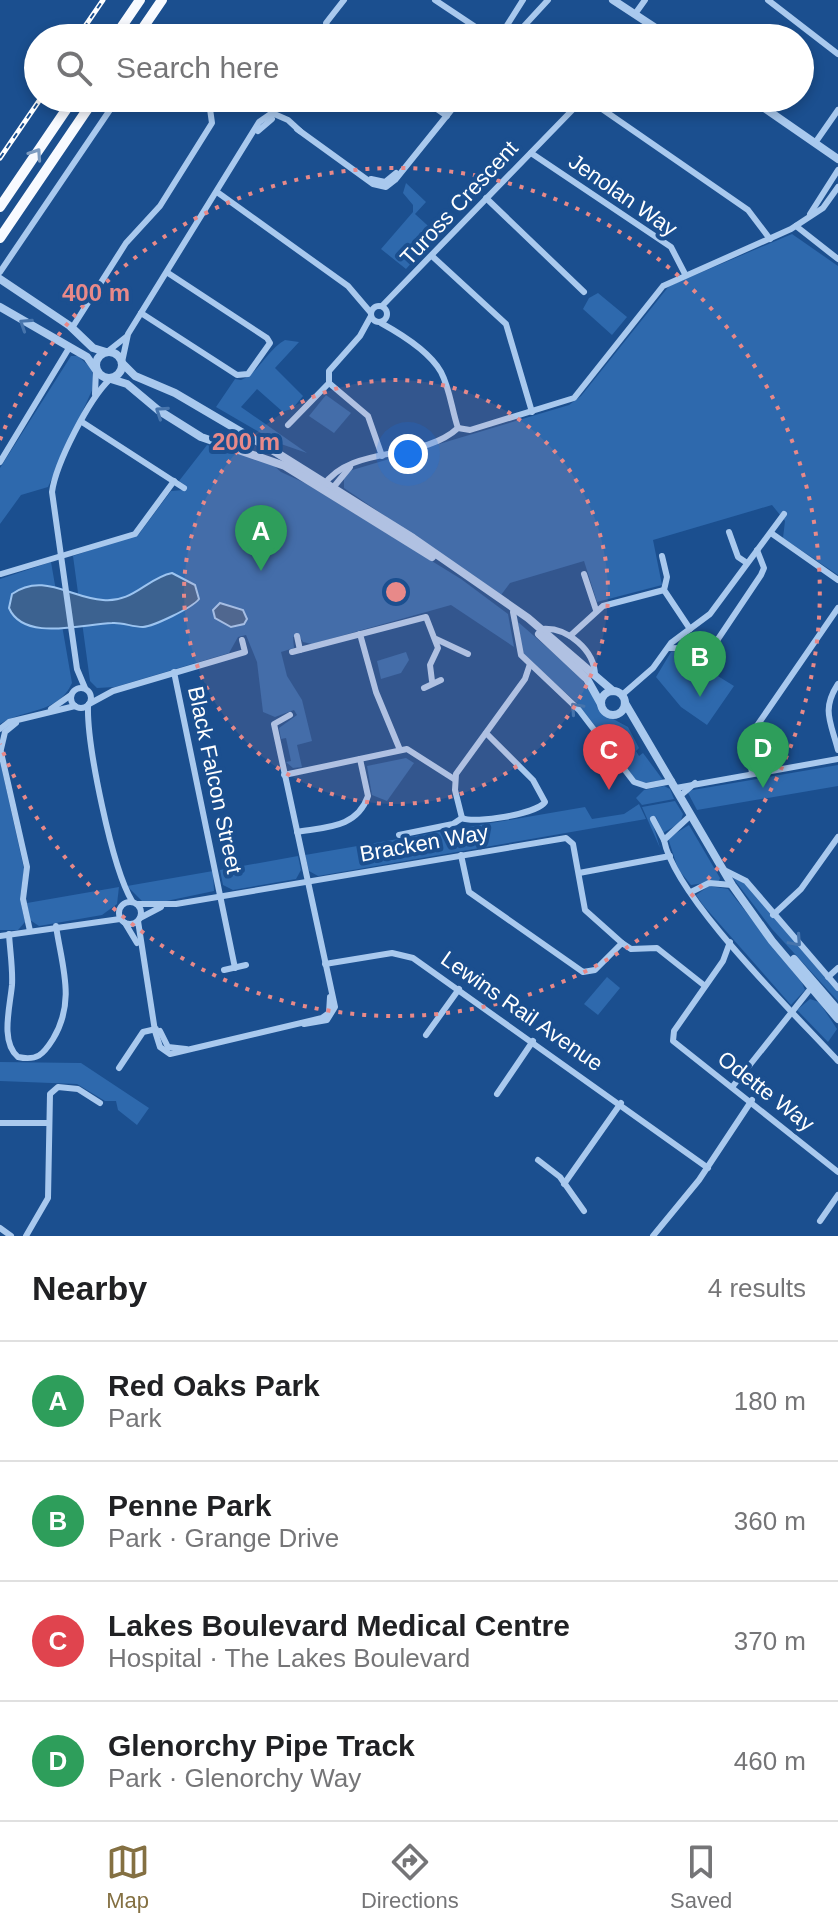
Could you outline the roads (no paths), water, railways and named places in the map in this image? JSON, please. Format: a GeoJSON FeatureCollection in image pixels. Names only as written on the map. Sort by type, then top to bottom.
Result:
{"type":"FeatureCollection","features":[{"type":"Feature","properties":{"kind":"highway"},"geometry":{"type":"LineString","coordinates":[[124,24],[140,0]]}},
{"type":"Feature","properties":{"kind":"highway"},"geometry":{"type":"LineString","coordinates":[[146,24],[162,0]]}},
{"type":"Feature","properties":{"kind":"highway"},"geometry":{"type":"LineString","coordinates":[[0,207],[64,112]]}},
{"type":"Feature","properties":{"kind":"highway"},"geometry":{"type":"LineString","coordinates":[[0,238],[86,112]]}},
{"type":"Feature","properties":{"kind":"street"},"geometry":{"type":"LineString","coordinates":[[327,24],[344,0]]}},
{"type":"Feature","properties":{"kind":"street"},"geometry":{"type":"LineString","coordinates":[[435,0],[471,24]]}},
{"type":"Feature","properties":{"kind":"street"},"geometry":{"type":"LineString","coordinates":[[507,24],[522,0],[538,12]]}},
{"type":"Feature","properties":{"kind":"street"},"geometry":{"type":"LineString","coordinates":[[526,24],[548,0]]}},
{"type":"Feature","properties":{"kind":"street"},"geometry":{"type":"LineString","coordinates":[[613,0],[650,24]]}},
{"type":"Feature","properties":{"kind":"street"},"geometry":{"type":"LineString","coordinates":[[635,14],[645,0]]}},
{"type":"Feature","properties":{"kind":"street"},"geometry":{"type":"LineString","coordinates":[[768,0],[799,24]]}},
{"type":"Feature","properties":{"kind":"street"},"geometry":{"type":"LineString","coordinates":[[814,35],[838,54]]}},
{"type":"Feature","properties":{"kind":"street"},"geometry":{"type":"LineString","coordinates":[[815,143],[838,110]]}},
{"type":"Feature","properties":{"kind":"street"},"geometry":{"type":"LineString","coordinates":[[0,272],[109,112]]}},
{"type":"Feature","properties":{"kind":"street"},"geometry":{"type":"LineString","coordinates":[[0,462],[69,348],[72,328],[126,243],[160,206],[212,123],[210,112]]}},
{"type":"Feature","properties":{"kind":"street"},"geometry":{"type":"LineString","coordinates":[[272,116],[273,112]]}},
{"type":"Feature","properties":{"kind":"street"},"geometry":{"type":"LineString","coordinates":[[441,112],[447,116]]}},
{"type":"Feature","properties":{"kind":"street"},"geometry":{"type":"LineString","coordinates":[[93,401],[96,361],[128,334],[259,122],[272,116],[288,120],[360,174],[385,184],[450,112]]}},
{"type":"Feature","properties":{"kind":"street","name":"Tuross Crescent"},"geometry":{"type":"LineString","coordinates":[[384,310],[569,112]]}},
{"type":"Feature","properties":{"kind":"street","name":"Tuross Crescent"},"geometry":{"type":"LineString","coordinates":[[606,112],[748,210],[770,239]]}},
{"type":"Feature","properties":{"kind":"street"},"geometry":{"type":"LineString","coordinates":[[770,112],[838,159]]}},
{"type":"Feature","properties":{"kind":"street","name":"Jenolan Way"},"geometry":{"type":"LineString","coordinates":[[531,153],[671,247],[685,274]]}},
{"type":"Feature","properties":{"kind":"street"},"geometry":{"type":"LineString","coordinates":[[808,218],[838,170]]}},
{"type":"Feature","properties":{"kind":"street"},"geometry":{"type":"LineString","coordinates":[[458,428],[470,430],[574,398],[663,286],[796,226],[823,208],[838,187]]}},
{"type":"Feature","properties":{"kind":"street"},"geometry":{"type":"LineString","coordinates":[[217,192],[357,295],[384,310],[400,334]]}},
{"type":"Feature","properties":{"kind":"street"},"geometry":{"type":"LineString","coordinates":[[486,198],[584,292]]}},
{"type":"Feature","properties":{"kind":"street"},"geometry":{"type":"LineString","coordinates":[[796,226],[838,259]]}},
{"type":"Feature","properties":{"kind":"street"},"geometry":{"type":"LineString","coordinates":[[432,256],[506,324],[532,412]]}},
{"type":"Feature","properties":{"kind":"street"},"geometry":{"type":"LineString","coordinates":[[141,313],[237,375],[248,374],[258,363],[270,343],[267,338],[168,273]]}},
{"type":"Feature","properties":{"kind":"street"},"geometry":{"type":"LineString","coordinates":[[0,279],[72,328],[93,348],[118,355],[135,376],[175,393],[233,428],[467,577],[542,629],[595,679],[620,696],[721,869],[745,904],[838,1019]]}},
{"type":"Feature","properties":{"kind":"street"},"geometry":{"type":"LineString","coordinates":[[357,295],[379,322],[400,334],[442,373],[458,428]]}},
{"type":"Feature","properties":{"kind":"street"},"geometry":{"type":"LineString","coordinates":[[0,307],[87,357],[102,377],[127,384],[158,410],[201,437],[276,461],[328,487]]}},
{"type":"Feature","properties":{"kind":"street"},"geometry":{"type":"LineString","coordinates":[[360,336],[371,314],[384,310]]}},
{"type":"Feature","properties":{"kind":"street"},"geometry":{"type":"LineString","coordinates":[[288,425],[329,383],[329,371],[360,336],[379,322],[384,310]]}},
{"type":"Feature","properties":{"kind":"street"},"geometry":{"type":"LineString","coordinates":[[128,334],[119,375],[111,379],[93,401],[63,460],[56,492],[57,521],[77,669],[73,692],[76,706],[87,727],[121,880],[123,921],[139,947]]}},
{"type":"Feature","properties":{"kind":"street"},"geometry":{"type":"LineString","coordinates":[[329,383],[368,416],[382,456]]}},
{"type":"Feature","properties":{"kind":"street"},"geometry":{"type":"LineString","coordinates":[[82,422],[184,488]]}},
{"type":"Feature","properties":{"kind":"street"},"geometry":{"type":"LineString","coordinates":[[233,428],[240,440],[234,449]]}},
{"type":"Feature","properties":{"kind":"street"},"geometry":{"type":"LineString","coordinates":[[328,487],[338,467],[450,436],[458,428]]}},
{"type":"Feature","properties":{"kind":"street"},"geometry":{"type":"LineString","coordinates":[[1,574],[135,534],[174,481]]}},
{"type":"Feature","properties":{"kind":"street"},"geometry":{"type":"LineString","coordinates":[[601,704],[603,697],[620,696],[653,668],[669,648],[710,614],[784,514]]}},
{"type":"Feature","properties":{"kind":"street"},"geometry":{"type":"LineString","coordinates":[[729,532],[738,557],[747,563]]}},
{"type":"Feature","properties":{"kind":"street"},"geometry":{"type":"LineString","coordinates":[[771,533],[838,580]]}},
{"type":"Feature","properties":{"kind":"street"},"geometry":{"type":"LineString","coordinates":[[669,648],[702,649],[716,642],[761,575],[764,568],[757,550]]}},
{"type":"Feature","properties":{"kind":"street"},"geometry":{"type":"LineString","coordinates":[[662,556],[667,577],[664,590],[690,629]]}},
{"type":"Feature","properties":{"kind":"street"},"geometry":{"type":"LineString","coordinates":[[584,574],[596,610]]}},
{"type":"Feature","properties":{"kind":"street"},"geometry":{"type":"LineString","coordinates":[[570,636],[596,610],[664,590]]}},
{"type":"Feature","properties":{"kind":"street"},"geometry":{"type":"LineString","coordinates":[[487,591],[581,672],[604,711],[638,730]]}},
{"type":"Feature","properties":{"kind":"street"},"geometry":{"type":"LineString","coordinates":[[752,774],[749,749],[754,730],[838,608]]}},
{"type":"Feature","properties":{"kind":"street"},"geometry":{"type":"LineString","coordinates":[[513,612],[519,652],[592,726],[634,782],[642,786],[676,788],[838,759]]}},
{"type":"Feature","properties":{"kind":"street"},"geometry":{"type":"LineString","coordinates":[[297,636],[296,651],[425,617],[430,620],[438,652],[430,669],[432,681]]}},
{"type":"Feature","properties":{"kind":"street"},"geometry":{"type":"LineString","coordinates":[[542,629],[558,628],[570,636],[591,656],[595,679]]}},
{"type":"Feature","properties":{"kind":"street"},"geometry":{"type":"LineString","coordinates":[[360,634],[376,692],[400,750]]}},
{"type":"Feature","properties":{"kind":"street"},"geometry":{"type":"LineString","coordinates":[[436,639],[468,654]]}},
{"type":"Feature","properties":{"kind":"street"},"geometry":{"type":"LineString","coordinates":[[30,931],[23,899],[27,867],[1,750],[4,727],[48,710],[88,705],[113,691],[245,652],[242,640]]}},
{"type":"Feature","properties":{"kind":"street"},"geometry":{"type":"LineString","coordinates":[[462,818],[455,777],[525,679],[530,664]]}},
{"type":"Feature","properties":{"kind":"street"},"geometry":{"type":"LineString","coordinates":[[77,669],[88,690],[87,727]]}},
{"type":"Feature","properties":{"kind":"street"},"geometry":{"type":"LineString","coordinates":[[525,679],[539,671]]}},
{"type":"Feature","properties":{"kind":"street","name":"Black Falcon Street"},"geometry":{"type":"LineString","coordinates":[[174,672],[235,968]]}},
{"type":"Feature","properties":{"kind":"street"},"geometry":{"type":"LineString","coordinates":[[424,688],[432,681],[441,680]]}},
{"type":"Feature","properties":{"kind":"street"},"geometry":{"type":"LineString","coordinates":[[838,684],[827,702],[829,722],[838,750]]}},
{"type":"Feature","properties":{"kind":"street"},"geometry":{"type":"LineString","coordinates":[[48,710],[73,692],[113,691]]}},
{"type":"Feature","properties":{"kind":"street"},"geometry":{"type":"LineString","coordinates":[[613,715],[620,713],[620,696]]}},
{"type":"Feature","properties":{"kind":"street"},"geometry":{"type":"LineString","coordinates":[[121,880],[135,903],[139,919],[139,947],[157,1030],[168,1047],[191,1049],[323,1022],[333,1015],[335,1001],[271,721],[290,715]]}},
{"type":"Feature","properties":{"kind":"street"},"geometry":{"type":"LineString","coordinates":[[462,818],[470,821],[534,811],[545,802],[533,780],[486,733]]}},
{"type":"Feature","properties":{"kind":"street"},"geometry":{"type":"LineString","coordinates":[[284,775],[400,750],[413,751],[439,770],[455,777]]}},
{"type":"Feature","properties":{"kind":"street"},"geometry":{"type":"LineString","coordinates":[[297,832],[344,824],[356,816],[368,796],[360,759]]}},
{"type":"Feature","properties":{"kind":"street"},"geometry":{"type":"LineString","coordinates":[[664,840],[690,816]]}},
{"type":"Feature","properties":{"kind":"street"},"geometry":{"type":"LineString","coordinates":[[399,835],[453,824],[462,818]]}},
{"type":"Feature","properties":{"kind":"street"},"geometry":{"type":"LineString","coordinates":[[653,819],[691,892],[730,942],[838,1061]]}},
{"type":"Feature","properties":{"kind":"street"},"geometry":{"type":"LineString","coordinates":[[773,915],[801,889],[838,837]]}},
{"type":"Feature","properties":{"kind":"street","name":"Bracken Way"},"geometry":{"type":"LineString","coordinates":[[135,903],[164,906],[566,838],[573,844],[586,913],[622,943]]}},
{"type":"Feature","properties":{"kind":"street"},"geometry":{"type":"LineString","coordinates":[[651,858],[666,849]]}},
{"type":"Feature","properties":{"kind":"street"},"geometry":{"type":"LineString","coordinates":[[461,855],[466,885],[472,895],[587,973],[622,943],[631,949],[657,948],[705,986],[723,961],[730,942]]}},
{"type":"Feature","properties":{"kind":"street"},"geometry":{"type":"LineString","coordinates":[[578,870],[670,856]]}},
{"type":"Feature","properties":{"kind":"street"},"geometry":{"type":"LineString","coordinates":[[721,869],[746,881],[838,988]]}},
{"type":"Feature","properties":{"kind":"street"},"geometry":{"type":"LineString","coordinates":[[691,892],[709,883],[732,885]]}},
{"type":"Feature","properties":{"kind":"street"},"geometry":{"type":"LineString","coordinates":[[0,936],[98,919],[135,903]]}},
{"type":"Feature","properties":{"kind":"street"},"geometry":{"type":"LineString","coordinates":[[745,904],[838,1010]]}},
{"type":"Feature","properties":{"kind":"street","name":"Bracken Way"},"geometry":{"type":"LineString","coordinates":[[98,919],[139,919],[164,906]]}},
{"type":"Feature","properties":{"kind":"street"},"geometry":{"type":"LineString","coordinates":[[9,934],[12,980],[5,1020],[7,1044],[18,1057],[39,1058],[57,1031],[68,1000],[56,926]]}},
{"type":"Feature","properties":{"kind":"street","name":"Lewins Rail Avenue"},"geometry":{"type":"LineString","coordinates":[[325,964],[401,954],[418,960],[710,1165]]}},
{"type":"Feature","properties":{"kind":"street"},"geometry":{"type":"LineString","coordinates":[[723,961],[734,955],[743,956]]}},
{"type":"Feature","properties":{"kind":"street"},"geometry":{"type":"LineString","coordinates":[[224,970],[246,965]]}},
{"type":"Feature","properties":{"kind":"street"},"geometry":{"type":"LineString","coordinates":[[828,977],[838,968]]}},
{"type":"Feature","properties":{"kind":"street","name":"Odette Way"},"geometry":{"type":"LineString","coordinates":[[705,986],[672,1037],[679,1047],[754,1102],[838,1172]]}},
{"type":"Feature","properties":{"kind":"street"},"geometry":{"type":"LineString","coordinates":[[426,1035],[459,989]]}},
{"type":"Feature","properties":{"kind":"street"},"geometry":{"type":"LineString","coordinates":[[736,1088],[791,1010],[813,990]]}},
{"type":"Feature","properties":{"kind":"street"},"geometry":{"type":"LineString","coordinates":[[119,1068],[135,1046],[157,1030]]}},
{"type":"Feature","properties":{"kind":"street"},"geometry":{"type":"LineString","coordinates":[[497,1094],[533,1041]]}},
{"type":"Feature","properties":{"kind":"street"},"geometry":{"type":"LineString","coordinates":[[26,1236],[48,1198],[49,1097],[56,1088],[78,1089],[100,1103]]}},
{"type":"Feature","properties":{"kind":"street"},"geometry":{"type":"LineString","coordinates":[[653,1236],[710,1165],[754,1102]]}},
{"type":"Feature","properties":{"kind":"street"},"geometry":{"type":"LineString","coordinates":[[564,1184],[621,1103]]}},
{"type":"Feature","properties":{"kind":"street"},"geometry":{"type":"LineString","coordinates":[[0,1123],[48,1123]]}},
{"type":"Feature","properties":{"kind":"street"},"geometry":{"type":"LineString","coordinates":[[538,1160],[564,1184],[584,1211]]}},
{"type":"Feature","properties":{"kind":"street"},"geometry":{"type":"LineString","coordinates":[[820,1221],[838,1195]]}},
{"type":"Feature","properties":{"kind":"street"},"geometry":{"type":"LineString","coordinates":[[0,1228],[11,1236]]}},
{"type":"Feature","properties":{"kind":"railway"},"geometry":{"type":"LineString","coordinates":[[87,24],[103,0]]}},
{"type":"Feature","properties":{"kind":"railway"},"geometry":{"type":"LineString","coordinates":[[0,158],[31,112]]}},
{"type":"Feature","properties":{"kind":"place","name":"Red Oaks Park"},"geometry":{"type":"Point","coordinates":[261,571]}},
{"type":"Feature","properties":{"kind":"place","name":"Penne Park"},"geometry":{"type":"Point","coordinates":[700,697]}},
{"type":"Feature","properties":{"kind":"place","name":"Glenorchy Pipe Track"},"geometry":{"type":"Point","coordinates":[763,788]}},
{"type":"Feature","properties":{"kind":"place","name":"Lakes Boulevard Medical Centre"},"geometry":{"type":"Point","coordinates":[609,790]}}]}
